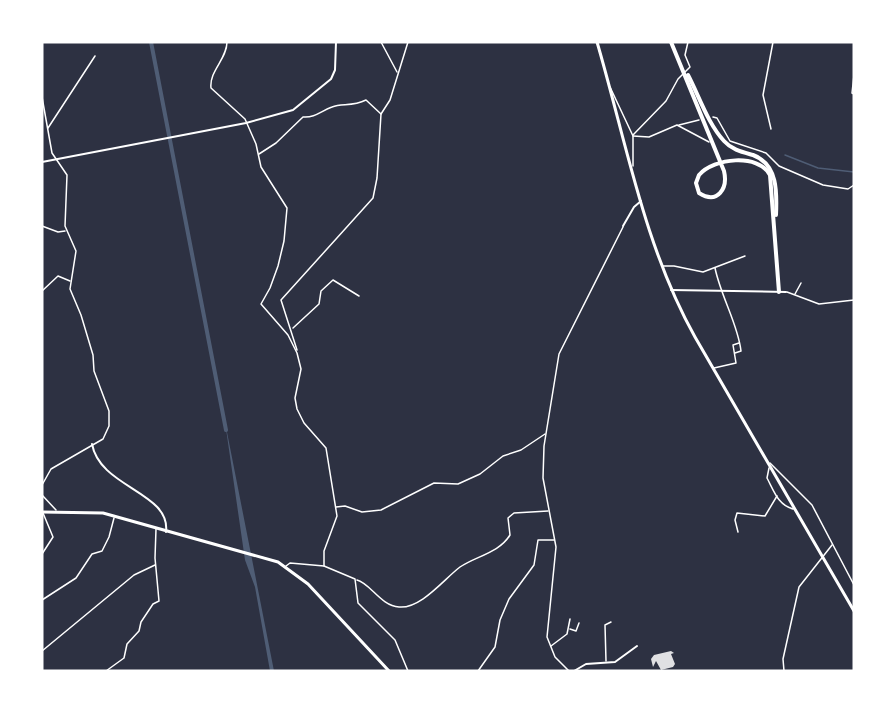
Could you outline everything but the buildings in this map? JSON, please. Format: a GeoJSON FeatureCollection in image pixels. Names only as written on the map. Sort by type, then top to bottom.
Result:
{"type":"FeatureCollection","features":[{"type":"Feature","properties":{"kind":"highway"},"geometry":{"type":"LineString","coordinates":[[672,42],[724,141],[735,149],[766,162],[773,175],[776,199],[776,240]]}},
{"type":"Feature","properties":{"kind":"highway"},"geometry":{"type":"LineString","coordinates":[[672,42],[698,104],[725,176],[721,194],[713,198],[702,196],[698,190],[697,178],[705,169],[718,164],[730,162],[754,163],[768,172],[773,190],[779,292]]}},
{"type":"Feature","properties":{"kind":"main road"},"geometry":{"type":"LineString","coordinates":[[597,42],[642,201],[671,290],[713,368],[854,610]]}},
{"type":"Feature","properties":{"kind":"main road"},"geometry":{"type":"LineString","coordinates":[[42,512],[56,510],[93,512],[115,516],[166,532],[254,554],[286,566],[308,584],[389,671]]}},
{"type":"Feature","properties":{"kind":"street"},"geometry":{"type":"LineString","coordinates":[[227,42],[225,55],[210,82],[211,88],[235,107],[246,123],[259,154],[261,167],[281,196],[287,212],[284,242],[276,272],[261,306],[288,335],[297,353]]}},
{"type":"Feature","properties":{"kind":"street"},"geometry":{"type":"LineString","coordinates":[[42,162],[246,123],[293,110],[321,90],[334,75],[336,42]]}},
{"type":"Feature","properties":{"kind":"street"},"geometry":{"type":"LineString","coordinates":[[381,42],[397,72]]}},
{"type":"Feature","properties":{"kind":"street"},"geometry":{"type":"LineString","coordinates":[[324,566],[323,553],[335,524],[336,507],[325,447],[304,423],[296,405],[301,369],[292,329],[284,314],[281,300],[283,295],[318,262],[373,198],[377,178],[381,114],[390,100],[408,42]]}},
{"type":"Feature","properties":{"kind":"street"},"geometry":{"type":"LineString","coordinates":[[633,136],[666,101],[678,79],[690,67],[685,55],[688,42]]}},
{"type":"Feature","properties":{"kind":"street"},"geometry":{"type":"LineString","coordinates":[[771,129],[762,95],[773,42]]}},
{"type":"Feature","properties":{"kind":"street"},"geometry":{"type":"LineString","coordinates":[[47,129],[95,56]]}},
{"type":"Feature","properties":{"kind":"street"},"geometry":{"type":"LineString","coordinates":[[854,75],[854,94]]}},
{"type":"Feature","properties":{"kind":"street"},"geometry":{"type":"LineString","coordinates":[[609,87],[612,88],[633,136],[634,163],[632,166]]}},
{"type":"Feature","properties":{"kind":"street"},"geometry":{"type":"LineString","coordinates":[[42,97],[47,129],[56,159],[67,174],[64,211],[66,231],[76,251],[70,282],[71,292],[81,315],[93,355],[94,369],[110,416],[105,436],[51,469],[42,485]]}},
{"type":"Feature","properties":{"kind":"street"},"geometry":{"type":"LineString","coordinates":[[259,154],[276,143],[303,117],[313,117],[333,106],[352,106],[366,100],[381,114]]}},
{"type":"Feature","properties":{"kind":"street"},"geometry":{"type":"LineString","coordinates":[[713,117],[717,118],[730,141],[766,153],[780,167],[823,185],[848,189],[854,185]]}},
{"type":"Feature","properties":{"kind":"street"},"geometry":{"type":"LineString","coordinates":[[633,136],[649,136],[677,125],[699,120]]}},
{"type":"Feature","properties":{"kind":"street"},"geometry":{"type":"LineString","coordinates":[[677,125],[709,142]]}},
{"type":"Feature","properties":{"kind":"street"},"geometry":{"type":"LineString","coordinates":[[42,129],[47,129]]}},
{"type":"Feature","properties":{"kind":"street"},"geometry":{"type":"LineString","coordinates":[[569,671],[557,660],[550,647],[547,631],[555,540],[542,471],[545,434],[559,354],[623,226],[634,207],[642,201]]}},
{"type":"Feature","properties":{"kind":"street"},"geometry":{"type":"LineString","coordinates":[[42,226],[58,232],[66,231]]}},
{"type":"Feature","properties":{"kind":"street"},"geometry":{"type":"LineString","coordinates":[[662,266],[703,272],[745,256]]}},
{"type":"Feature","properties":{"kind":"street"},"geometry":{"type":"LineString","coordinates":[[715,268],[720,290],[740,342],[741,351],[735,353]]}},
{"type":"Feature","properties":{"kind":"street"},"geometry":{"type":"LineString","coordinates":[[42,291],[58,276],[70,282]]}},
{"type":"Feature","properties":{"kind":"street"},"geometry":{"type":"LineString","coordinates":[[292,329],[319,303],[321,291],[333,280],[359,296]]}},
{"type":"Feature","properties":{"kind":"street"},"geometry":{"type":"LineString","coordinates":[[795,295],[801,283]]}},
{"type":"Feature","properties":{"kind":"street"},"geometry":{"type":"LineString","coordinates":[[671,290],[786,292],[819,304],[854,300]]}},
{"type":"Feature","properties":{"kind":"street"},"geometry":{"type":"LineString","coordinates":[[713,368],[735,364],[733,344],[740,342]]}},
{"type":"Feature","properties":{"kind":"street"},"geometry":{"type":"LineString","coordinates":[[336,507],[345,506],[362,512],[381,510],[434,483],[458,484],[480,474],[503,456],[521,450],[545,434]]}},
{"type":"Feature","properties":{"kind":"street"},"geometry":{"type":"LineString","coordinates":[[92,444],[100,463],[108,473],[159,508],[165,520],[166,532]]}},
{"type":"Feature","properties":{"kind":"street"},"geometry":{"type":"LineString","coordinates":[[797,510],[784,506],[767,478],[772,462],[810,501],[854,585]]}},
{"type":"Feature","properties":{"kind":"street"},"geometry":{"type":"LineString","coordinates":[[42,495],[56,510]]}},
{"type":"Feature","properties":{"kind":"street"},"geometry":{"type":"LineString","coordinates":[[738,532],[735,520],[737,513],[765,516],[777,496]]}},
{"type":"Feature","properties":{"kind":"street"},"geometry":{"type":"LineString","coordinates":[[286,566],[290,563],[324,566],[357,580],[391,605],[402,607],[426,597],[462,566],[504,543],[510,535],[508,518],[514,513],[549,511]]}},
{"type":"Feature","properties":{"kind":"street"},"geometry":{"type":"LineString","coordinates":[[42,512],[53,537],[42,554]]}},
{"type":"Feature","properties":{"kind":"street"},"geometry":{"type":"LineString","coordinates":[[42,600],[76,578],[92,554],[102,551],[115,516]]}},
{"type":"Feature","properties":{"kind":"street"},"geometry":{"type":"LineString","coordinates":[[106,671],[124,658],[127,644],[139,631],[143,619],[159,600],[156,529]]}},
{"type":"Feature","properties":{"kind":"street"},"geometry":{"type":"LineString","coordinates":[[478,671],[495,647],[500,620],[510,597],[534,565],[538,540],[555,540]]}},
{"type":"Feature","properties":{"kind":"street"},"geometry":{"type":"LineString","coordinates":[[784,671],[783,659],[791,633],[795,595],[801,582],[832,544]]}},
{"type":"Feature","properties":{"kind":"street"},"geometry":{"type":"LineString","coordinates":[[42,651],[134,576],[156,565]]}},
{"type":"Feature","properties":{"kind":"street"},"geometry":{"type":"LineString","coordinates":[[357,580],[358,603],[395,640],[408,671]]}},
{"type":"Feature","properties":{"kind":"street"},"geometry":{"type":"LineString","coordinates":[[550,647],[565,637],[570,619]]}},
{"type":"Feature","properties":{"kind":"street"},"geometry":{"type":"LineString","coordinates":[[606,663],[604,625],[611,622]]}},
{"type":"Feature","properties":{"kind":"street"},"geometry":{"type":"LineString","coordinates":[[569,628],[576,631],[579,623]]}},
{"type":"Feature","properties":{"kind":"street"},"geometry":{"type":"LineString","coordinates":[[574,671],[586,664],[618,660],[637,646]]}},
{"type":"Feature","properties":{"kind":"water"},"geometry":{"type":"Polygon","coordinates":[[[225,422],[274,671],[270,671],[255,587],[245,560],[225,422]]]}},
{"type":"Feature","properties":{"kind":"waterway"},"geometry":{"type":"LineString","coordinates":[[151,42],[226,430]]}},
{"type":"Feature","properties":{"kind":"waterway"},"geometry":{"type":"LineString","coordinates":[[785,155],[818,168],[854,172]]}}]}
